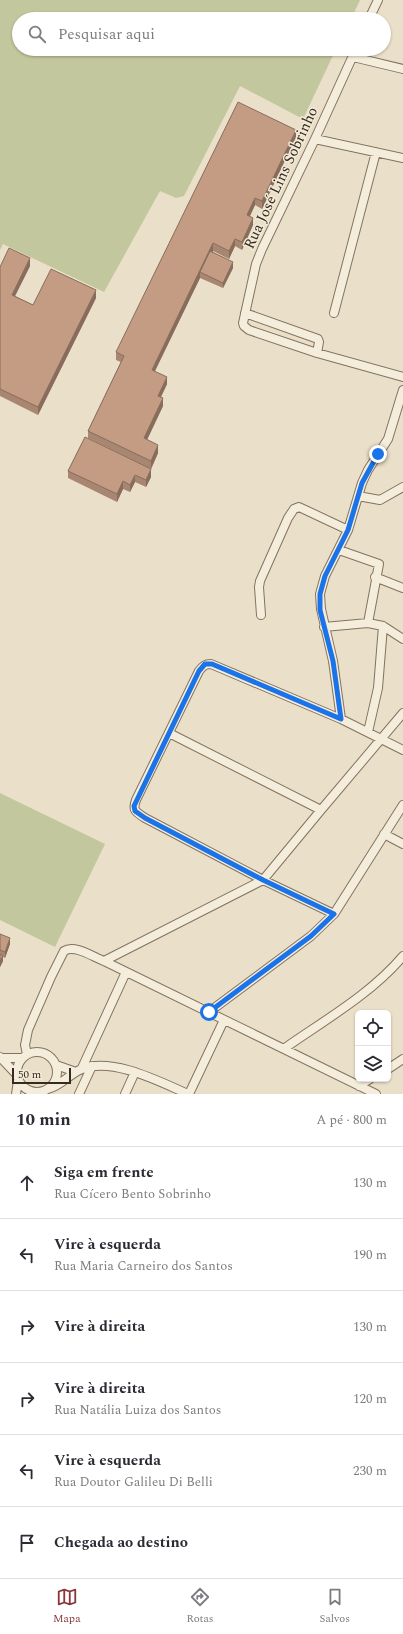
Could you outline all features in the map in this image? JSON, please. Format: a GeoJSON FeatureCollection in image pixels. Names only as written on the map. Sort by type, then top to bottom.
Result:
{"type":"FeatureCollection","features":[{"type":"Feature","properties":{"kind":"street"},"geometry":{"type":"LineString","coordinates":[[372,12],[378,0]]}},
{"type":"Feature","properties":{"kind":"street","name":"Rua José Lins Sobrinho"},"geometry":{"type":"LineString","coordinates":[[317,353],[249,330],[243,323],[256,264],[262,249],[315,139],[353,56]]}},
{"type":"Feature","properties":{"kind":"street"},"geometry":{"type":"LineString","coordinates":[[363,56],[403,69]]}},
{"type":"Feature","properties":{"kind":"street"},"geometry":{"type":"LineString","coordinates":[[315,139],[403,158]]}},
{"type":"Feature","properties":{"kind":"street"},"geometry":{"type":"LineString","coordinates":[[334,313],[376,152]]}},
{"type":"Feature","properties":{"kind":"street"},"geometry":{"type":"LineString","coordinates":[[245,314],[318,339],[319,342],[317,353],[403,377]]}},
{"type":"Feature","properties":{"kind":"street"},"geometry":{"type":"LineString","coordinates":[[341,719],[333,661],[320,610],[320,594],[325,576],[348,530],[358,496],[368,470],[388,439],[403,390]]}},
{"type":"Feature","properties":{"kind":"street"},"geometry":{"type":"LineString","coordinates":[[358,496],[380,500],[403,487]]}},
{"type":"Feature","properties":{"kind":"street"},"geometry":{"type":"LineString","coordinates":[[261,616],[258,587],[288,518],[294,509],[299,507],[348,530]]}},
{"type":"Feature","properties":{"kind":"street"},"geometry":{"type":"LineString","coordinates":[[339,550],[378,564],[379,566],[368,623]]}},
{"type":"Feature","properties":{"kind":"street"},"geometry":{"type":"LineString","coordinates":[[376,577],[403,588]]}},
{"type":"Feature","properties":{"kind":"street"},"geometry":{"type":"LineString","coordinates":[[324,627],[368,623],[383,626],[403,639]]}},
{"type":"Feature","properties":{"kind":"street"},"geometry":{"type":"LineString","coordinates":[[368,732],[378,688],[383,626]]}},
{"type":"Feature","properties":{"kind":"street"},"geometry":{"type":"LineString","coordinates":[[334,914],[263,880],[145,818],[135,811],[134,806],[136,800],[199,671],[205,664],[212,664],[341,719],[403,750]]}},
{"type":"Feature","properties":{"kind":"street"},"geometry":{"type":"LineString","coordinates":[[104,961],[263,880],[403,713]]}},
{"type":"Feature","properties":{"kind":"street"},"geometry":{"type":"LineString","coordinates":[[169,733],[321,810]]}},
{"type":"Feature","properties":{"kind":"street"},"geometry":{"type":"LineString","coordinates":[[209,1012],[311,936],[334,914],[403,805]]}},
{"type":"Feature","properties":{"kind":"street"},"geometry":{"type":"LineString","coordinates":[[384,834],[403,844]]}},
{"type":"Feature","properties":{"kind":"street"},"geometry":{"type":"LineString","coordinates":[[16,1094],[19,1063],[25,1056],[26,1034],[64,951],[68,949],[75,949],[104,961],[285,1048],[362,1089],[376,1094]]}},
{"type":"Feature","properties":{"kind":"street"},"geometry":{"type":"LineString","coordinates":[[285,1048],[369,989],[393,968],[403,956]]}},
{"type":"Feature","properties":{"kind":"street"},"geometry":{"type":"LineString","coordinates":[[79,1070],[126,972]]}},
{"type":"Feature","properties":{"kind":"street"},"geometry":{"type":"LineString","coordinates":[[1,1057],[18,1078],[23,1087],[33,1093],[42,1092],[57,1086],[79,1070],[92,1066],[119,1068],[135,1072],[189,1094],[224,1020]]}},
{"type":"Feature","properties":{"kind":"street"},"geometry":{"type":"LineString","coordinates":[[1,1057],[25,1056],[37,1052],[46,1054],[56,1065],[79,1070]]}},
{"type":"Feature","properties":{"kind":"street"},"geometry":{"type":"LineString","coordinates":[[391,1067],[403,1059]]}},
{"type":"Feature","properties":{"kind":"street"},"geometry":{"type":"LineString","coordinates":[[48,1089],[56,1078],[56,1065]]}},
{"type":"Feature","properties":{"kind":"street"},"geometry":{"type":"LineString","coordinates":[[79,1094],[92,1066]]}},
{"type":"Feature","properties":{"kind":"street"},"geometry":{"type":"LineString","coordinates":[[125,1094],[135,1072]]}},
{"type":"Feature","properties":{"kind":"green space"},"geometry":{"type":"Polygon","coordinates":[[[0,0],[360,0],[354,12],[12,12],[12,56],[333,56],[303,119],[240,86],[184,196],[176,198],[160,191],[104,292],[3,244],[0,250],[0,0]]]}},
{"type":"Feature","properties":{"kind":"green space"},"geometry":{"type":"Polygon","coordinates":[[[0,793],[105,844],[55,947],[0,920],[0,793]]]}},
{"type":"Feature","properties":{"kind":"building"},"geometry":{"type":"Polygon","coordinates":[[[238,102],[296,130],[262,201],[255,198],[247,215],[253,218],[242,242],[235,239],[229,251],[213,243],[152,370],[167,377],[158,396],[163,398],[144,438],[158,445],[151,461],[88,431],[124,356],[116,352],[238,102]]]}},
{"type":"Feature","properties":{"kind":"building"},"geometry":{"type":"Polygon","coordinates":[[[9,248],[30,258],[12,295],[33,305],[51,269],[96,290],[38,407],[0,389],[0,267],[9,248]]]}},
{"type":"Feature","properties":{"kind":"building"},"geometry":{"type":"Polygon","coordinates":[[[210,251],[233,262],[223,283],[200,272],[210,251]]]}},
{"type":"Feature","properties":{"kind":"building"},"geometry":{"type":"Polygon","coordinates":[[[85,437],[151,469],[146,480],[135,475],[130,485],[123,481],[117,494],[68,471],[85,437]]]}},
{"type":"Feature","properties":{"kind":"building"},"geometry":{"type":"Polygon","coordinates":[[[0,934],[10,938],[5,952],[0,950],[0,934]]]}},
{"type":"Feature","properties":{"kind":"building"},"geometry":{"type":"Polygon","coordinates":[[[0,954],[3,956],[0,961],[0,954]]]}},
{"type":"Feature","properties":{"kind":"route"},"geometry":{"type":"LineString","coordinates":[[209,1012],[311,936],[334,914],[263,880],[145,818],[135,811],[134,806],[199,671],[205,664],[212,664],[341,719],[333,661],[320,610],[320,594],[325,576],[348,530],[362,483],[378,454]]}}]}
